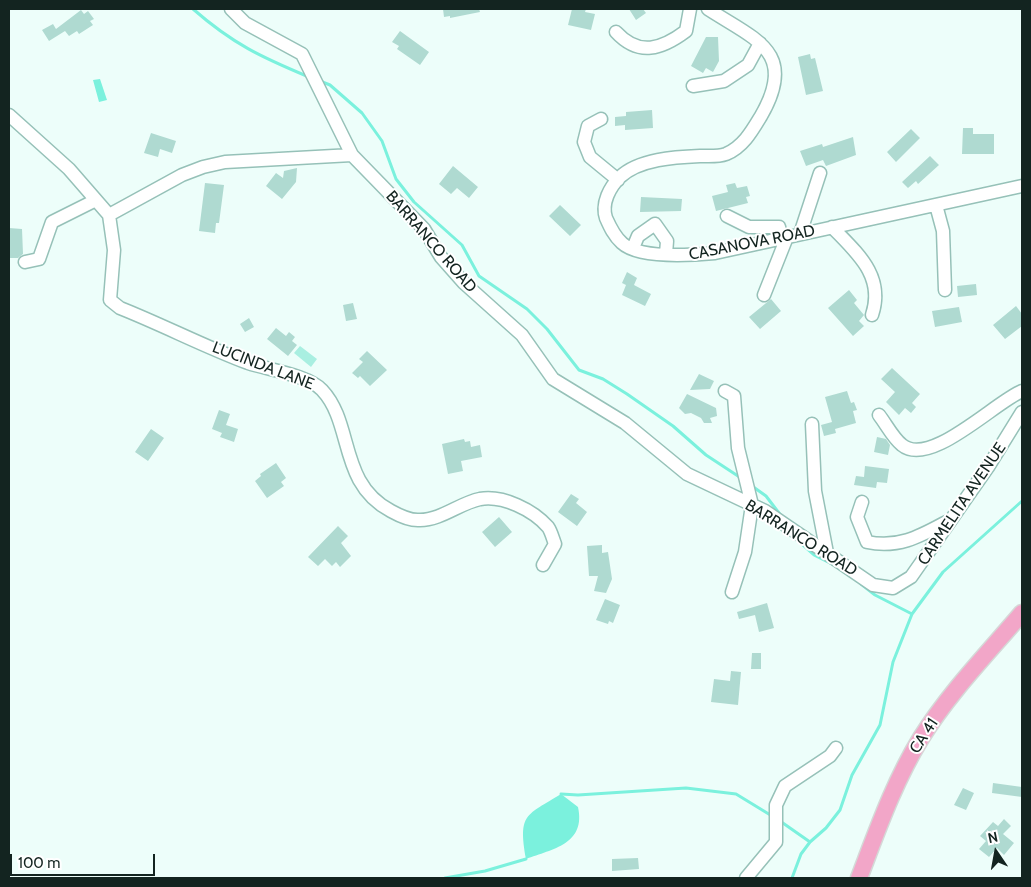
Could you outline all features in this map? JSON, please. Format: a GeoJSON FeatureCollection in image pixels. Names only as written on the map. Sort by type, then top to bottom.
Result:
{"type":"FeatureCollection","features":[{"type":"Feature","properties":{"kind":"main road","name":"CA 41"},"geometry":{"type":"LineString","coordinates":[[859,878],[902,773],[922,738],[951,696],[1022,613]]}},
{"type":"Feature","properties":{"kind":"street","name":"BARRANCO ROAD"},"geometry":{"type":"LineString","coordinates":[[231,9],[245,23],[302,54],[352,155],[424,229],[440,258],[464,283],[522,335],[553,379],[625,423],[687,474],[752,505],[873,585],[893,588]]}},
{"type":"Feature","properties":{"kind":"street"},"geometry":{"type":"LineString","coordinates":[[616,32],[625,42],[643,49],[670,43],[686,31],[690,9]]}},
{"type":"Feature","properties":{"kind":"street"},"geometry":{"type":"LineString","coordinates":[[601,120],[588,126],[584,142],[590,157],[618,180],[634,169],[655,161],[678,157],[724,155],[737,149],[752,131],[776,87],[776,71],[768,49],[708,9]]}},
{"type":"Feature","properties":{"kind":"street"},"geometry":{"type":"LineString","coordinates":[[693,86],[724,81],[732,76],[748,65],[760,43]]}},
{"type":"Feature","properties":{"kind":"street","name":"LUCINDA LANE"},"geometry":{"type":"LineString","coordinates":[[10,117],[69,169],[108,215],[114,250],[110,300],[120,308],[248,363],[310,382],[321,389],[333,404],[348,457],[359,480],[384,507],[403,518],[421,520],[480,499],[496,498],[526,510],[549,528],[554,544],[543,565]]}},
{"type":"Feature","properties":{"kind":"street"},"geometry":{"type":"LineString","coordinates":[[108,215],[182,175],[208,166],[225,162],[352,155]]}},
{"type":"Feature","properties":{"kind":"street"},"geometry":{"type":"LineString","coordinates":[[800,234],[820,173]]}},
{"type":"Feature","properties":{"kind":"street","name":"CASANOVA ROAD"},"geometry":{"type":"LineString","coordinates":[[618,180],[608,195],[604,210],[610,229],[623,244],[633,248],[682,256],[714,253],[1022,186]]}},
{"type":"Feature","properties":{"kind":"street"},"geometry":{"type":"LineString","coordinates":[[25,262],[39,259],[52,222],[96,200]]}},
{"type":"Feature","properties":{"kind":"street"},"geometry":{"type":"LineString","coordinates":[[936,205],[943,232],[945,290]]}},
{"type":"Feature","properties":{"kind":"street"},"geometry":{"type":"LineString","coordinates":[[727,216],[748,227],[779,227],[784,238],[764,295]]}},
{"type":"Feature","properties":{"kind":"street"},"geometry":{"type":"LineString","coordinates":[[633,248],[638,236],[655,224],[668,241],[666,254]]}},
{"type":"Feature","properties":{"kind":"street"},"geometry":{"type":"LineString","coordinates":[[832,227],[863,259],[874,277],[876,303],[872,315]]}},
{"type":"Feature","properties":{"kind":"street"},"geometry":{"type":"LineString","coordinates":[[725,391],[734,396],[738,448],[752,505],[745,552],[732,592]]}},
{"type":"Feature","properties":{"kind":"street"},"geometry":{"type":"LineString","coordinates":[[879,415],[902,446],[915,451],[930,448],[969,427],[1009,397],[1022,391]]}},
{"type":"Feature","properties":{"kind":"street","name":"CARMELITA AVENUE"},"geometry":{"type":"LineString","coordinates":[[893,588],[911,577],[953,519],[1022,412]]}},
{"type":"Feature","properties":{"kind":"street"},"geometry":{"type":"LineString","coordinates":[[812,424],[815,491],[827,553]]}},
{"type":"Feature","properties":{"kind":"street"},"geometry":{"type":"LineString","coordinates":[[862,502],[857,517],[868,542],[884,546],[914,539],[953,519]]}},
{"type":"Feature","properties":{"kind":"street"},"geometry":{"type":"LineString","coordinates":[[746,878],[776,842],[776,805],[785,786],[830,756],[836,748]]}},
{"type":"Feature","properties":{"kind":"shaded area"},"geometry":{"type":"Polygon","coordinates":[[[100,79],[107,100],[99,102],[93,80],[100,79]]]}},
{"type":"Feature","properties":{"kind":"shaded area"},"geometry":{"type":"Polygon","coordinates":[[[300,346],[317,359],[311,367],[294,353],[300,346]]]}},
{"type":"Feature","properties":{"kind":"shaded area"},"geometry":{"type":"Polygon","coordinates":[[[561,794],[578,807],[579,819],[577,829],[565,843],[526,859],[523,833],[527,817],[561,794]]]}},
{"type":"Feature","properties":{"kind":"building"},"geometry":{"type":"Polygon","coordinates":[[[443,9],[479,9],[480,12],[450,18],[450,16],[444,17],[443,9]]]}},
{"type":"Feature","properties":{"kind":"building"},"geometry":{"type":"Polygon","coordinates":[[[572,9],[586,9],[585,12],[595,14],[591,30],[568,25],[572,9]]]}},
{"type":"Feature","properties":{"kind":"building"},"geometry":{"type":"Polygon","coordinates":[[[629,9],[643,9],[646,13],[636,20],[629,9]]]}},
{"type":"Feature","properties":{"kind":"building"},"geometry":{"type":"Polygon","coordinates":[[[81,10],[84,14],[88,11],[94,19],[90,21],[93,25],[79,34],[77,31],[69,36],[65,31],[49,41],[42,30],[53,24],[56,29],[81,10]]]}},
{"type":"Feature","properties":{"kind":"building"},"geometry":{"type":"Polygon","coordinates":[[[400,31],[429,52],[420,65],[397,49],[399,46],[392,42],[400,31]]]}},
{"type":"Feature","properties":{"kind":"building"},"geometry":{"type":"Polygon","coordinates":[[[706,37],[718,37],[719,61],[713,72],[706,68],[703,73],[691,66],[706,37]]]}},
{"type":"Feature","properties":{"kind":"building"},"geometry":{"type":"Polygon","coordinates":[[[810,54],[811,59],[815,58],[823,91],[806,95],[798,57],[810,54]]]}},
{"type":"Feature","properties":{"kind":"building"},"geometry":{"type":"Polygon","coordinates":[[[652,110],[653,128],[625,130],[625,125],[615,126],[615,117],[626,116],[626,112],[652,110]]]}},
{"type":"Feature","properties":{"kind":"building"},"geometry":{"type":"Polygon","coordinates":[[[963,128],[973,128],[973,134],[994,134],[994,154],[962,154],[963,128]]]}},
{"type":"Feature","properties":{"kind":"building"},"geometry":{"type":"Polygon","coordinates":[[[911,129],[920,138],[896,162],[887,152],[911,129]]]}},
{"type":"Feature","properties":{"kind":"building"},"geometry":{"type":"Polygon","coordinates":[[[151,133],[176,141],[172,153],[160,149],[158,157],[144,153],[151,133]]]}},
{"type":"Feature","properties":{"kind":"building"},"geometry":{"type":"Polygon","coordinates":[[[853,137],[856,155],[826,166],[823,160],[806,166],[800,151],[822,144],[823,147],[853,137]]]}},
{"type":"Feature","properties":{"kind":"building"},"geometry":{"type":"Polygon","coordinates":[[[930,156],[939,165],[918,184],[916,181],[908,188],[902,182],[930,156]]]}},
{"type":"Feature","properties":{"kind":"building"},"geometry":{"type":"Polygon","coordinates":[[[453,166],[478,187],[469,198],[457,188],[451,194],[439,184],[453,166]]]}},
{"type":"Feature","properties":{"kind":"building"},"geometry":{"type":"Polygon","coordinates":[[[297,168],[296,182],[282,199],[266,186],[276,173],[283,178],[284,171],[297,168]]]}},
{"type":"Feature","properties":{"kind":"building"},"geometry":{"type":"Polygon","coordinates":[[[205,183],[224,185],[219,223],[216,223],[215,233],[199,231],[205,183]]]}},
{"type":"Feature","properties":{"kind":"building"},"geometry":{"type":"Polygon","coordinates":[[[735,183],[737,188],[747,186],[750,196],[746,197],[748,203],[716,211],[712,196],[728,192],[726,185],[735,183]]]}},
{"type":"Feature","properties":{"kind":"building"},"geometry":{"type":"Polygon","coordinates":[[[641,197],[682,199],[681,211],[640,212],[641,197]]]}},
{"type":"Feature","properties":{"kind":"building"},"geometry":{"type":"Polygon","coordinates":[[[560,205],[581,225],[570,236],[549,216],[560,205]]]}},
{"type":"Feature","properties":{"kind":"building"},"geometry":{"type":"Polygon","coordinates":[[[9,228],[22,229],[23,254],[18,258],[9,258],[9,228]]]}},
{"type":"Feature","properties":{"kind":"building"},"geometry":{"type":"Polygon","coordinates":[[[627,272],[637,278],[634,285],[651,294],[645,306],[622,295],[626,285],[622,283],[627,272]]]}},
{"type":"Feature","properties":{"kind":"building"},"geometry":{"type":"Polygon","coordinates":[[[976,284],[977,295],[958,297],[957,286],[976,284]]]}},
{"type":"Feature","properties":{"kind":"building"},"geometry":{"type":"Polygon","coordinates":[[[849,290],[857,300],[854,303],[864,315],[859,321],[864,326],[853,336],[828,308],[849,290]]]}},
{"type":"Feature","properties":{"kind":"building"},"geometry":{"type":"Polygon","coordinates":[[[771,299],[781,311],[760,329],[749,317],[771,299]]]}},
{"type":"Feature","properties":{"kind":"building"},"geometry":{"type":"Polygon","coordinates":[[[353,303],[357,319],[346,321],[343,305],[353,303]]]}},
{"type":"Feature","properties":{"kind":"building"},"geometry":{"type":"Polygon","coordinates":[[[1016,306],[1022,314],[1022,326],[1005,339],[993,325],[1016,306]]]}},
{"type":"Feature","properties":{"kind":"building"},"geometry":{"type":"Polygon","coordinates":[[[959,307],[962,322],[935,327],[932,311],[959,307]]]}},
{"type":"Feature","properties":{"kind":"building"},"geometry":{"type":"Polygon","coordinates":[[[249,318],[254,327],[245,332],[240,324],[249,318]]]}},
{"type":"Feature","properties":{"kind":"building"},"geometry":{"type":"Polygon","coordinates":[[[276,328],[286,336],[289,332],[295,337],[292,341],[297,345],[288,356],[267,339],[276,328]]]}},
{"type":"Feature","properties":{"kind":"building"},"geometry":{"type":"Polygon","coordinates":[[[367,351],[387,370],[370,386],[360,376],[358,378],[352,373],[363,362],[359,359],[367,351]]]}},
{"type":"Feature","properties":{"kind":"building"},"geometry":{"type":"Polygon","coordinates":[[[892,368],[920,394],[912,403],[916,407],[911,413],[905,408],[899,415],[886,402],[895,392],[881,379],[892,368]]]}},
{"type":"Feature","properties":{"kind":"building"},"geometry":{"type":"Polygon","coordinates":[[[699,374],[714,381],[710,389],[690,390],[699,374]]]}},
{"type":"Feature","properties":{"kind":"building"},"geometry":{"type":"Polygon","coordinates":[[[847,391],[851,403],[854,402],[857,410],[853,411],[856,423],[835,429],[836,433],[824,436],[821,425],[832,422],[825,397],[847,391]]]}},
{"type":"Feature","properties":{"kind":"building"},"geometry":{"type":"Polygon","coordinates":[[[687,394],[716,408],[717,416],[710,418],[712,423],[704,423],[701,418],[691,413],[685,414],[679,408],[687,394]]]}},
{"type":"Feature","properties":{"kind":"building"},"geometry":{"type":"Polygon","coordinates":[[[219,410],[230,414],[226,425],[238,429],[234,442],[220,437],[222,433],[212,429],[219,410]]]}},
{"type":"Feature","properties":{"kind":"building"},"geometry":{"type":"Polygon","coordinates":[[[151,429],[164,438],[148,461],[135,452],[151,429]]]}},
{"type":"Feature","properties":{"kind":"building"},"geometry":{"type":"Polygon","coordinates":[[[877,437],[886,439],[890,445],[888,455],[874,452],[877,437]]]}},
{"type":"Feature","properties":{"kind":"building"},"geometry":{"type":"Polygon","coordinates":[[[464,439],[465,442],[470,441],[471,447],[480,445],[482,457],[461,461],[463,471],[448,474],[442,444],[464,439]]]}},
{"type":"Feature","properties":{"kind":"building"},"geometry":{"type":"Polygon","coordinates":[[[276,463],[286,478],[281,482],[284,486],[267,498],[255,481],[261,476],[260,474],[276,463]]]}},
{"type":"Feature","properties":{"kind":"building"},"geometry":{"type":"Polygon","coordinates":[[[865,466],[889,469],[887,483],[877,482],[876,488],[854,485],[856,476],[864,477],[865,466]]]}},
{"type":"Feature","properties":{"kind":"building"},"geometry":{"type":"Polygon","coordinates":[[[571,494],[579,499],[576,503],[587,512],[577,526],[558,512],[571,494]]]}},
{"type":"Feature","properties":{"kind":"building"},"geometry":{"type":"Polygon","coordinates":[[[499,517],[512,532],[495,547],[482,532],[499,517]]]}},
{"type":"Feature","properties":{"kind":"building"},"geometry":{"type":"Polygon","coordinates":[[[338,526],[348,536],[341,543],[351,556],[340,567],[336,562],[332,566],[325,559],[318,566],[308,557],[338,526]]]}},
{"type":"Feature","properties":{"kind":"building"},"geometry":{"type":"Polygon","coordinates":[[[602,545],[602,553],[608,552],[612,579],[606,593],[594,591],[598,576],[589,576],[587,546],[602,545]]]}},
{"type":"Feature","properties":{"kind":"building"},"geometry":{"type":"Polygon","coordinates":[[[605,599],[620,605],[613,623],[609,621],[608,624],[596,620],[605,599]]]}},
{"type":"Feature","properties":{"kind":"building"},"geometry":{"type":"Polygon","coordinates":[[[767,603],[774,628],[759,632],[755,615],[739,619],[737,612],[767,603]]]}},
{"type":"Feature","properties":{"kind":"building"},"geometry":{"type":"Polygon","coordinates":[[[752,653],[761,653],[761,669],[751,669],[752,653]]]}},
{"type":"Feature","properties":{"kind":"building"},"geometry":{"type":"Polygon","coordinates":[[[731,671],[741,672],[738,705],[711,702],[714,679],[730,681],[731,671]]]}},
{"type":"Feature","properties":{"kind":"building"},"geometry":{"type":"Polygon","coordinates":[[[993,783],[1022,787],[1022,797],[992,793],[993,783]]]}},
{"type":"Feature","properties":{"kind":"building"},"geometry":{"type":"Polygon","coordinates":[[[963,788],[974,793],[966,810],[954,805],[963,788]]]}},
{"type":"Feature","properties":{"kind":"building"},"geometry":{"type":"Polygon","coordinates":[[[1004,819],[1011,826],[1003,834],[1014,843],[1004,855],[997,848],[989,857],[979,849],[986,841],[980,836],[993,822],[998,826],[1004,819]]]}},
{"type":"Feature","properties":{"kind":"building"},"geometry":{"type":"Polygon","coordinates":[[[638,858],[639,869],[612,871],[612,859],[638,858]]]}},
{"type":"Feature","properties":{"kind":"waterway"},"geometry":{"type":"LineString","coordinates":[[193,9],[221,32],[248,49],[309,77]]}},
{"type":"Feature","properties":{"kind":"waterway"},"geometry":{"type":"LineString","coordinates":[[320,81],[330,85],[362,113],[382,141],[396,179],[414,202],[462,245],[479,276],[527,309],[547,329],[579,370],[603,379],[627,394],[673,426],[706,455],[741,478]]}},
{"type":"Feature","properties":{"kind":"waterway"},"geometry":{"type":"LineString","coordinates":[[752,486],[766,496],[782,517]]}},
{"type":"Feature","properties":{"kind":"waterway"},"geometry":{"type":"LineString","coordinates":[[792,878],[801,854],[840,810],[852,775],[880,725],[893,662],[912,614],[943,572],[1022,501]]}},
{"type":"Feature","properties":{"kind":"waterway"},"geometry":{"type":"LineString","coordinates":[[796,539],[814,555],[834,565]]}},
{"type":"Feature","properties":{"kind":"waterway"},"geometry":{"type":"LineString","coordinates":[[861,584],[875,595],[912,614]]}},
{"type":"Feature","properties":{"kind":"waterway"},"geometry":{"type":"LineString","coordinates":[[561,794],[578,795],[686,788],[736,794],[772,816]]}},
{"type":"Feature","properties":{"kind":"waterway"},"geometry":{"type":"LineString","coordinates":[[780,821],[810,842]]}},
{"type":"Feature","properties":{"kind":"waterway"},"geometry":{"type":"LineString","coordinates":[[445,878],[485,871],[526,859]]}}]}
